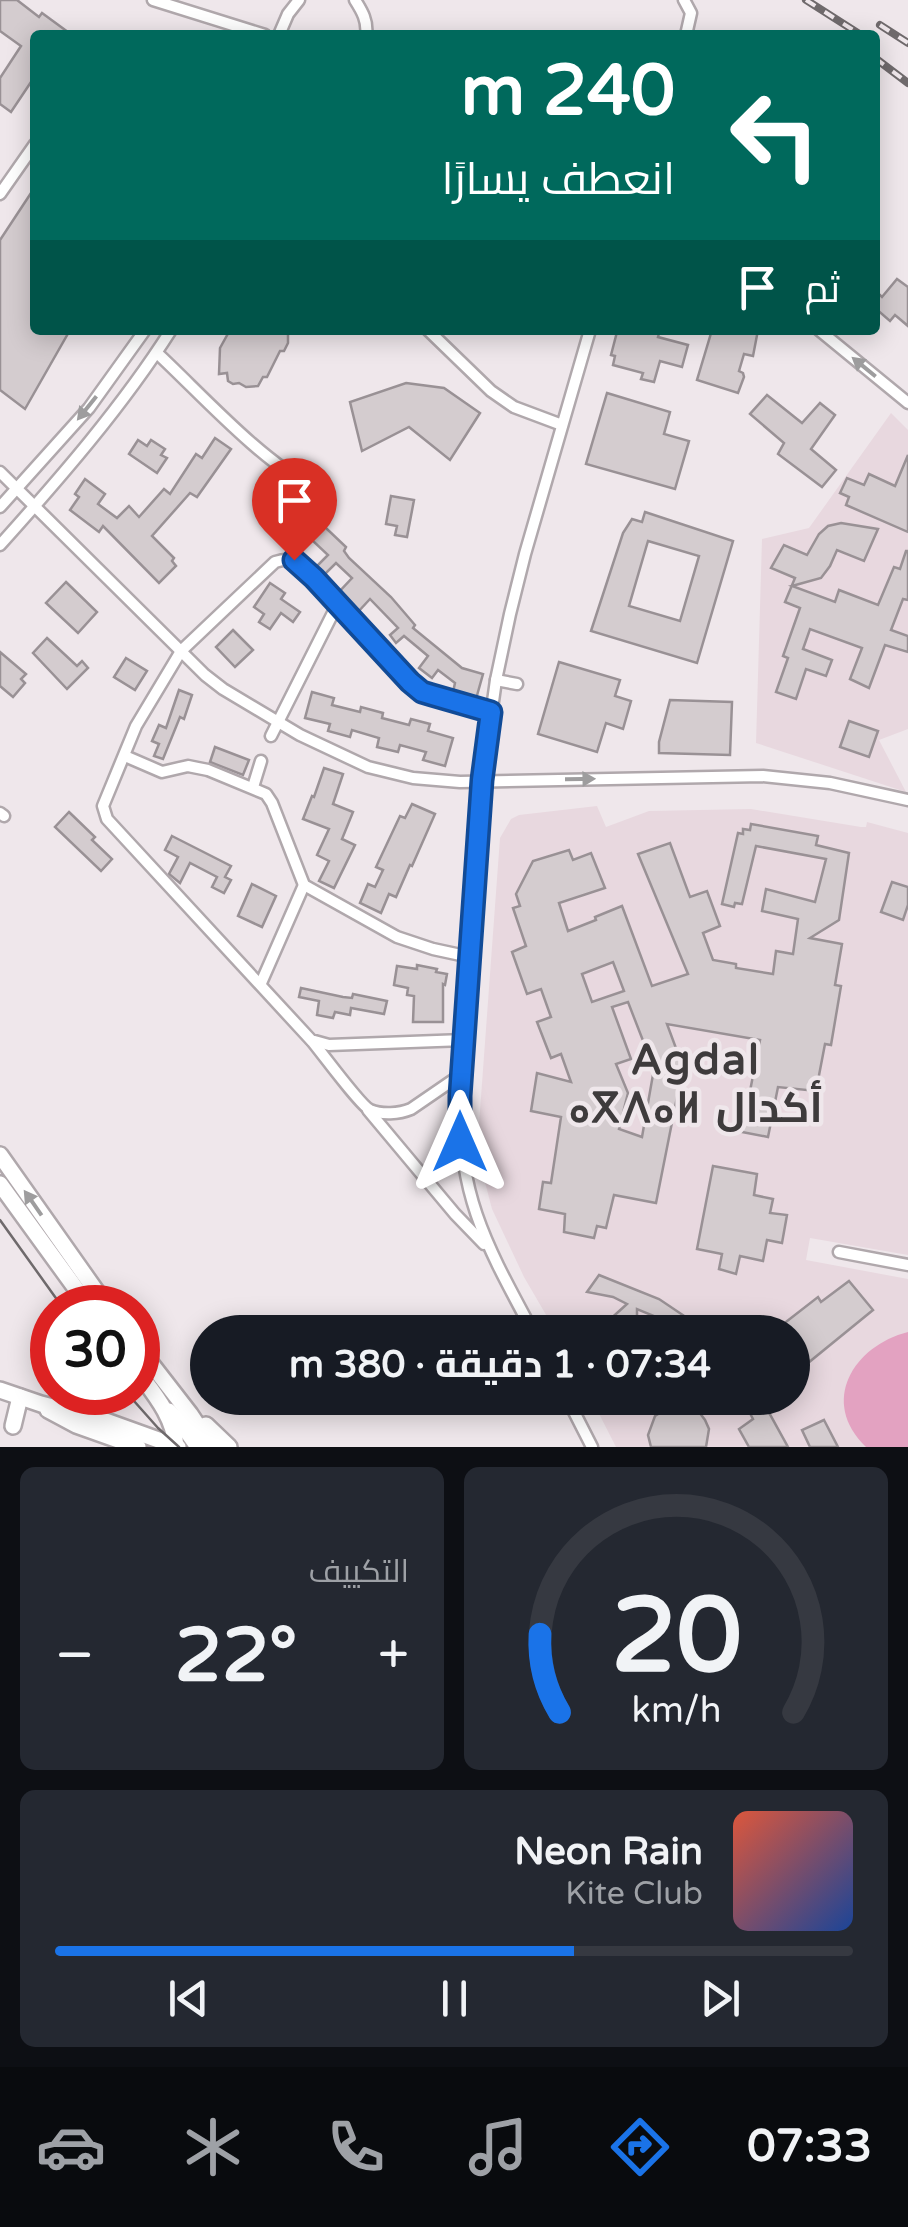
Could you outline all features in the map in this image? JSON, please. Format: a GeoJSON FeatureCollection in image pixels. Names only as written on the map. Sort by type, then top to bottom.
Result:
{"type":"FeatureCollection","features":[{"type":"Feature","properties":{"kind":"street"},"geometry":{"type":"LineString","coordinates":[[153,0],[248,30]]}},
{"type":"Feature","properties":{"kind":"street"},"geometry":{"type":"LineString","coordinates":[[281,30],[298,0]]}},
{"type":"Feature","properties":{"kind":"street"},"geometry":{"type":"LineString","coordinates":[[355,0],[364,12],[367,30]]}},
{"type":"Feature","properties":{"kind":"street"},"geometry":{"type":"LineString","coordinates":[[684,0],[691,12],[687,30]]}},
{"type":"Feature","properties":{"kind":"street"},"geometry":{"type":"LineString","coordinates":[[0,194],[30,151]]}},
{"type":"Feature","properties":{"kind":"street"},"geometry":{"type":"LineString","coordinates":[[0,508],[89,408],[142,335]]}},
{"type":"Feature","properties":{"kind":"street"},"geometry":{"type":"LineString","coordinates":[[0,544],[104,423],[168,335]]}},
{"type":"Feature","properties":{"kind":"street"},"geometry":{"type":"LineString","coordinates":[[433,335],[491,391],[514,407],[562,425]]}},
{"type":"Feature","properties":{"kind":"street"},"geometry":{"type":"LineString","coordinates":[[524,1315],[473,1208],[463,1164],[459,1119],[464,1040],[482,780],[496,680],[510,614],[589,335]]}},
{"type":"Feature","properties":{"kind":"street"},"geometry":{"type":"LineString","coordinates":[[825,335],[908,404]]}},
{"type":"Feature","properties":{"kind":"street"},"geometry":{"type":"LineString","coordinates":[[156,353],[254,444],[314,488]]}},
{"type":"Feature","properties":{"kind":"street"},"geometry":{"type":"LineString","coordinates":[[0,472],[223,688],[336,753],[391,774],[436,781],[762,776],[830,783],[908,800]]}},
{"type":"Feature","properties":{"kind":"street"},"geometry":{"type":"LineString","coordinates":[[490,1250],[455,1214],[261,983],[107,819],[103,806],[136,726],[181,651],[275,562],[284,559],[302,566],[422,692],[491,712]]}},
{"type":"Feature","properties":{"kind":"street"},"geometry":{"type":"LineString","coordinates":[[270,736],[336,605]]}},
{"type":"Feature","properties":{"kind":"street"},"geometry":{"type":"LineString","coordinates":[[496,680],[517,684]]}},
{"type":"Feature","properties":{"kind":"street"},"geometry":{"type":"LineString","coordinates":[[124,756],[162,772],[198,767],[266,794],[304,885],[397,937],[470,957]]}},
{"type":"Feature","properties":{"kind":"street"},"geometry":{"type":"LineString","coordinates":[[252,787],[261,761]]}},
{"type":"Feature","properties":{"kind":"street"},"geometry":{"type":"LineString","coordinates":[[261,983],[304,885]]}},
{"type":"Feature","properties":{"kind":"street"},"geometry":{"type":"LineString","coordinates":[[311,1040],[329,1045],[464,1040]]}},
{"type":"Feature","properties":{"kind":"street"},"geometry":{"type":"LineString","coordinates":[[368,1109],[402,1112],[462,1074]]}},
{"type":"Feature","properties":{"kind":"street"},"geometry":{"type":"LineString","coordinates":[[0,1155],[92,1285]]}},
{"type":"Feature","properties":{"kind":"street"},"geometry":{"type":"LineString","coordinates":[[0,1184],[73,1285]]}},
{"type":"Feature","properties":{"kind":"street"},"geometry":{"type":"LineString","coordinates":[[839,1252],[908,1265]]}},
{"type":"Feature","properties":{"kind":"street"},"geometry":{"type":"LineString","coordinates":[[160,1375],[190,1414]]}},
{"type":"Feature","properties":{"kind":"street"},"geometry":{"type":"LineString","coordinates":[[0,1390],[30,1400]]}},
{"type":"Feature","properties":{"kind":"street"},"geometry":{"type":"LineString","coordinates":[[12,1426],[20,1397]]}},
{"type":"Feature","properties":{"kind":"street"},"geometry":{"type":"LineString","coordinates":[[160,1401],[177,1447]]}},
{"type":"Feature","properties":{"kind":"street"},"geometry":{"type":"LineString","coordinates":[[160,1401],[198,1447]]}},
{"type":"Feature","properties":{"kind":"street"},"geometry":{"type":"LineString","coordinates":[[58,1415],[138,1447]]}},
{"type":"Feature","properties":{"kind":"street"},"geometry":{"type":"LineString","coordinates":[[84,1415],[177,1447]]}},
{"type":"Feature","properties":{"kind":"street"},"geometry":{"type":"LineString","coordinates":[[191,1415],[212,1447]]}},
{"type":"Feature","properties":{"kind":"street"},"geometry":{"type":"LineString","coordinates":[[192,1415],[228,1447]]}},
{"type":"Feature","properties":{"kind":"street"},"geometry":{"type":"LineString","coordinates":[[576,1415],[592,1447]]}},
{"type":"Feature","properties":{"kind":"shaded area"},"geometry":{"type":"Polygon","coordinates":[[[891,413],[908,430],[908,729],[879,740],[906,792],[756,743],[762,539],[809,528],[891,413]]]}},
{"type":"Feature","properties":{"kind":"shaded area"},"geometry":{"type":"Polygon","coordinates":[[[597,806],[606,827],[649,811],[751,809],[861,827],[866,827],[867,822],[908,833],[908,1255],[810,1238],[806,1260],[908,1279],[908,1447],[616,1447],[600,1415],[810,1415],[810,1315],[546,1315],[492,1209],[478,1138],[500,838],[511,819],[597,806]]]}},
{"type":"Feature","properties":{"kind":"shaded area"},"geometry":{"type":"Polygon","coordinates":[[[908,1332],[908,1447],[866,1447],[852,1430],[845,1412],[849,1378],[872,1350],[908,1332]]]}},
{"type":"Feature","properties":{"kind":"building"},"geometry":{"type":"Polygon","coordinates":[[[0,0],[17,0],[65,30],[30,30],[30,84],[11,112],[0,104],[0,78],[21,46],[0,31],[0,0]]]}},
{"type":"Feature","properties":{"kind":"building"},"geometry":{"type":"Polygon","coordinates":[[[30,195],[30,335],[67,335],[25,409],[0,390],[0,240],[30,195]]]}},
{"type":"Feature","properties":{"kind":"building"},"geometry":{"type":"Polygon","coordinates":[[[897,279],[908,287],[908,326],[895,315],[890,321],[880,312],[882,297],[897,279]]]}},
{"type":"Feature","properties":{"kind":"building"},"geometry":{"type":"Polygon","coordinates":[[[227,335],[288,335],[284,351],[280,351],[258,386],[233,384],[227,373],[219,374],[220,348],[227,335]]]}},
{"type":"Feature","properties":{"kind":"building"},"geometry":{"type":"Polygon","coordinates":[[[616,335],[659,335],[688,345],[682,367],[660,361],[654,382],[641,379],[643,373],[613,365],[615,356],[611,355],[616,335]]]}},
{"type":"Feature","properties":{"kind":"building"},"geometry":{"type":"Polygon","coordinates":[[[710,335],[757,335],[753,356],[744,354],[739,371],[744,377],[738,393],[697,380],[710,335]]]}},
{"type":"Feature","properties":{"kind":"building"},"geometry":{"type":"Polygon","coordinates":[[[406,383],[444,388],[480,413],[450,460],[409,427],[362,451],[350,402],[406,383]]]}},
{"type":"Feature","properties":{"kind":"building"},"geometry":{"type":"Polygon","coordinates":[[[607,393],[670,412],[664,434],[689,441],[675,489],[586,464],[607,393]]]}},
{"type":"Feature","properties":{"kind":"building"},"geometry":{"type":"Polygon","coordinates":[[[767,395],[802,423],[820,403],[835,415],[811,449],[836,470],[822,487],[778,454],[784,443],[750,414],[767,395]]]}},
{"type":"Feature","properties":{"kind":"building"},"geometry":{"type":"Polygon","coordinates":[[[215,438],[231,449],[197,497],[190,493],[152,536],[174,558],[176,566],[159,583],[103,526],[99,532],[70,510],[85,479],[105,494],[98,504],[117,518],[129,506],[139,517],[164,489],[170,494],[196,454],[202,458],[215,438]]]}},
{"type":"Feature","properties":{"kind":"building"},"geometry":{"type":"Polygon","coordinates":[[[138,440],[147,446],[151,440],[165,449],[161,455],[167,458],[157,473],[129,454],[138,440]]]}},
{"type":"Feature","properties":{"kind":"building"},"geometry":{"type":"Polygon","coordinates":[[[908,455],[908,532],[846,505],[849,497],[840,493],[847,478],[864,485],[869,474],[895,486],[908,455]]]}},
{"type":"Feature","properties":{"kind":"building"},"geometry":{"type":"Polygon","coordinates":[[[391,496],[414,500],[407,537],[395,535],[397,526],[386,524],[391,496]]]}},
{"type":"Feature","properties":{"kind":"building"},"geometry":{"type":"Polygon","coordinates":[[[308,511],[346,547],[349,558],[391,597],[415,625],[413,628],[462,668],[483,674],[476,699],[453,692],[455,683],[438,670],[432,678],[419,668],[428,656],[404,636],[396,643],[390,635],[398,628],[370,599],[357,613],[338,593],[352,578],[336,563],[323,576],[315,568],[328,555],[311,539],[300,552],[293,545],[306,531],[297,523],[308,511]]]}},
{"type":"Feature","properties":{"kind":"building"},"geometry":{"type":"Polygon","coordinates":[[[645,512],[733,541],[697,663],[591,631],[623,533],[632,519],[642,522],[645,512]],[[648,541],[629,606],[680,621],[699,556],[648,541]]]}},
{"type":"Feature","properties":{"kind":"building"},"geometry":{"type":"Polygon","coordinates":[[[841,523],[878,529],[864,561],[837,550],[821,578],[792,586],[835,602],[839,590],[878,605],[894,567],[900,569],[908,551],[908,600],[903,599],[891,630],[908,636],[908,652],[885,645],[869,688],[850,679],[862,648],[810,629],[803,649],[832,660],[826,676],[806,669],[796,699],[776,692],[788,658],[783,656],[800,608],[785,602],[795,578],[771,568],[784,545],[807,555],[819,534],[828,526],[841,523]]]}},
{"type":"Feature","properties":{"kind":"building"},"geometry":{"type":"Polygon","coordinates":[[[66,582],[97,612],[78,633],[46,603],[66,582]]]}},
{"type":"Feature","properties":{"kind":"building"},"geometry":{"type":"Polygon","coordinates":[[[270,583],[285,593],[281,599],[300,612],[293,622],[281,613],[270,629],[259,622],[264,614],[254,607],[270,583]]]}},
{"type":"Feature","properties":{"kind":"building"},"geometry":{"type":"Polygon","coordinates":[[[233,630],[253,650],[235,667],[216,647],[233,630]]]}},
{"type":"Feature","properties":{"kind":"building"},"geometry":{"type":"Polygon","coordinates":[[[47,638],[77,666],[82,661],[88,668],[67,689],[33,653],[47,638]]]}},
{"type":"Feature","properties":{"kind":"building"},"geometry":{"type":"Polygon","coordinates":[[[0,652],[26,674],[21,679],[25,683],[13,697],[0,686],[0,652]]]}},
{"type":"Feature","properties":{"kind":"building"},"geometry":{"type":"Polygon","coordinates":[[[126,658],[147,671],[135,690],[114,677],[126,658]]]}},
{"type":"Feature","properties":{"kind":"building"},"geometry":{"type":"Polygon","coordinates":[[[559,662],[620,680],[615,696],[631,701],[623,729],[606,723],[597,752],[538,734],[559,662]]]}},
{"type":"Feature","properties":{"kind":"building"},"geometry":{"type":"Polygon","coordinates":[[[179,690],[192,695],[163,759],[154,756],[159,744],[152,741],[159,725],[166,728],[179,690]]]}},
{"type":"Feature","properties":{"kind":"building"},"geometry":{"type":"Polygon","coordinates":[[[312,692],[334,698],[332,705],[360,712],[361,707],[409,725],[411,719],[430,724],[428,731],[453,738],[445,766],[423,760],[426,752],[400,745],[398,752],[377,747],[379,738],[352,730],[350,737],[328,731],[330,724],[305,718],[312,692]]]}},
{"type":"Feature","properties":{"kind":"building"},"geometry":{"type":"Polygon","coordinates":[[[670,700],[732,702],[730,755],[659,753],[670,700]]]}},
{"type":"Feature","properties":{"kind":"building"},"geometry":{"type":"Polygon","coordinates":[[[849,721],[878,731],[869,757],[840,747],[849,721]]]}},
{"type":"Feature","properties":{"kind":"building"},"geometry":{"type":"Polygon","coordinates":[[[215,747],[249,760],[243,775],[210,762],[215,747]]]}},
{"type":"Feature","properties":{"kind":"building"},"geometry":{"type":"Polygon","coordinates":[[[324,768],[343,774],[333,804],[353,812],[342,839],[355,845],[334,888],[319,881],[329,861],[317,855],[329,829],[303,819],[324,768]]]}},
{"type":"Feature","properties":{"kind":"building"},"geometry":{"type":"Polygon","coordinates":[[[412,804],[435,814],[396,897],[389,894],[381,913],[360,903],[368,884],[375,887],[383,870],[376,867],[400,816],[405,818],[412,804]]]}},
{"type":"Feature","properties":{"kind":"building"},"geometry":{"type":"Polygon","coordinates":[[[69,812],[112,859],[101,871],[55,827],[69,812]]]}},
{"type":"Feature","properties":{"kind":"building"},"geometry":{"type":"Polygon","coordinates":[[[751,824],[818,836],[816,845],[849,853],[839,920],[810,938],[842,944],[835,985],[841,986],[831,1045],[825,1044],[816,1091],[778,1087],[768,1137],[742,1132],[760,1040],[667,1024],[683,1067],[656,1203],[614,1195],[606,1228],[597,1226],[594,1238],[564,1232],[565,1214],[539,1209],[543,1182],[551,1183],[561,1117],[531,1111],[537,1073],[571,1082],[561,1054],[551,1058],[537,1022],[551,1017],[541,989],[527,994],[512,952],[526,946],[513,908],[520,906],[516,894],[533,861],[569,850],[573,860],[591,853],[605,888],[559,903],[568,931],[622,906],[652,986],[688,974],[638,854],[670,843],[690,897],[707,891],[720,926],[703,933],[713,960],[773,974],[776,951],[793,954],[798,919],[762,911],[766,889],[815,902],[826,859],[756,846],[742,904],[722,904],[738,833],[750,830],[751,824]],[[613,962],[582,974],[592,1002],[624,991],[613,962]],[[628,1002],[612,1007],[631,1059],[616,1064],[628,1093],[619,1129],[642,1137],[654,1069],[628,1002]]]}},
{"type":"Feature","properties":{"kind":"building"},"geometry":{"type":"Polygon","coordinates":[[[172,836],[231,866],[225,877],[231,880],[224,893],[212,887],[217,877],[190,863],[180,883],[169,874],[178,857],[165,850],[172,836]]]}},
{"type":"Feature","properties":{"kind":"building"},"geometry":{"type":"Polygon","coordinates":[[[892,882],[908,887],[903,920],[881,912],[892,882]]]}},
{"type":"Feature","properties":{"kind":"building"},"geometry":{"type":"Polygon","coordinates":[[[252,884],[276,896],[262,927],[238,916],[252,884]]]}},
{"type":"Feature","properties":{"kind":"building"},"geometry":{"type":"Polygon","coordinates":[[[417,965],[447,974],[443,984],[443,1022],[413,1022],[414,996],[407,995],[408,988],[394,985],[397,966],[417,969],[417,965]]]}},
{"type":"Feature","properties":{"kind":"building"},"geometry":{"type":"Polygon","coordinates":[[[301,988],[387,1001],[384,1014],[351,1008],[350,1015],[317,1015],[319,1001],[299,997],[301,988]]]}},
{"type":"Feature","properties":{"kind":"building"},"geometry":{"type":"Polygon","coordinates":[[[713,1166],[757,1174],[754,1195],[773,1199],[770,1213],[787,1215],[782,1243],[767,1240],[763,1261],[740,1256],[736,1274],[719,1269],[722,1254],[697,1249],[713,1166]]]}},
{"type":"Feature","properties":{"kind":"building"},"geometry":{"type":"Polygon","coordinates":[[[599,1275],[659,1299],[683,1315],[652,1315],[637,1309],[637,1315],[615,1315],[627,1304],[587,1292],[599,1275]]]}},
{"type":"Feature","properties":{"kind":"building"},"geometry":{"type":"Polygon","coordinates":[[[849,1281],[873,1310],[810,1361],[810,1315],[795,1315],[818,1297],[821,1302],[849,1281]]]}},
{"type":"Feature","properties":{"kind":"building"},"geometry":{"type":"Polygon","coordinates":[[[701,1415],[709,1429],[706,1447],[651,1447],[648,1435],[655,1416],[701,1415]]]}},
{"type":"Feature","properties":{"kind":"building"},"geometry":{"type":"Polygon","coordinates":[[[751,1415],[770,1415],[788,1447],[749,1447],[739,1429],[753,1419],[751,1415]]]}},
{"type":"Feature","properties":{"kind":"building"},"geometry":{"type":"Polygon","coordinates":[[[824,1420],[838,1447],[810,1447],[802,1430],[824,1420]]]}},
{"type":"Feature","properties":{"kind":"tram line"},"geometry":{"type":"LineString","coordinates":[[0,1220],[47,1285]]}},
{"type":"Feature","properties":{"kind":"tram line"},"geometry":{"type":"LineString","coordinates":[[146,1415],[179,1447]]}},
{"type":"Feature","properties":{"kind":"railway"},"geometry":{"type":"LineString","coordinates":[[806,0],[853,30]]}},
{"type":"Feature","properties":{"kind":"railway"},"geometry":{"type":"LineString","coordinates":[[880,25],[908,43]]}},
{"type":"Feature","properties":{"kind":"railway"},"geometry":{"type":"LineString","coordinates":[[880,62],[908,83]]}},
{"type":"Feature","properties":{"kind":"district","name":"Agdal ⴰⴳⴷⴰⵍ أكدال"},"geometry":{"type":"Point","coordinates":[696,1084]}},
{"type":"Feature","properties":{"kind":"route"},"geometry":{"type":"LineString","coordinates":[[294,560],[422,692],[491,712],[482,780],[460,1142]]}}]}
